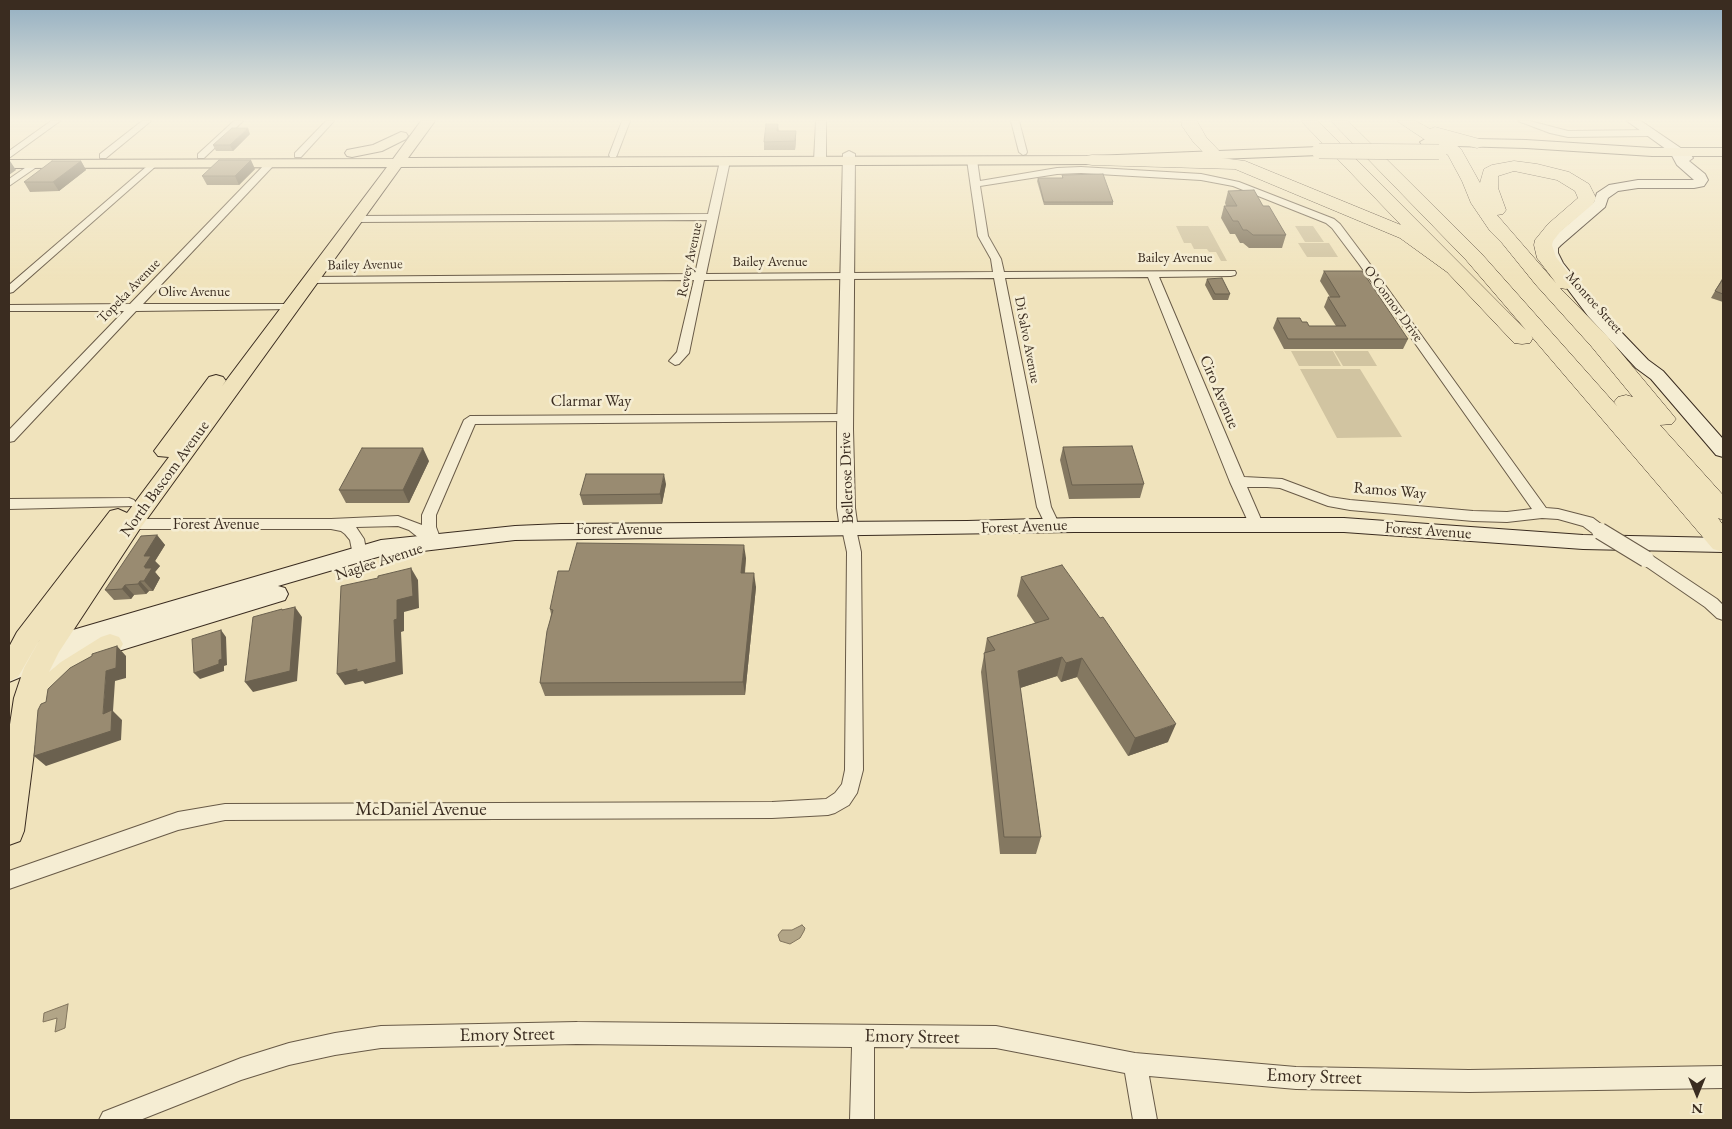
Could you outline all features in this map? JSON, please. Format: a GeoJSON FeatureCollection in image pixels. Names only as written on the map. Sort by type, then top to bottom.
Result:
{"type":"FeatureCollection","features":[{"type":"Feature","properties":{"kind":"highway"},"geometry":{"type":"LineString","coordinates":[[1260,174],[1407,234],[1460,273]]}},
{"type":"Feature","properties":{"kind":"highway"},"geometry":{"type":"LineString","coordinates":[[1361,174],[1537,354],[1572,368]]}},
{"type":"Feature","properties":{"kind":"highway"},"geometry":{"type":"LineString","coordinates":[[1393,174],[1473,256],[1721,533]]}},
{"type":"Feature","properties":{"kind":"highway"},"geometry":{"type":"LineString","coordinates":[[1408,174],[1554,322],[1704,490]]}},
{"type":"Feature","properties":{"kind":"highway"},"geometry":{"type":"LineString","coordinates":[[1465,174],[1472,181],[1486,213],[1543,282],[1599,341],[1658,411],[1702,468],[1704,490],[1721,533]]}},
{"type":"Feature","properties":{"kind":"highway"},"geometry":{"type":"LineString","coordinates":[[1490,174],[1489,188],[1494,204],[1506,227],[1509,239]]}},
{"type":"Feature","properties":{"kind":"highway"},"geometry":{"type":"LineString","coordinates":[[1553,174],[1579,184],[1586,193],[1587,198],[1584,204],[1547,235],[1543,245],[1550,265],[1594,313]]}},
{"type":"Feature","properties":{"kind":"main road","name":"North Bascom Avenue"},"geometry":{"type":"LineString","coordinates":[[9,672],[26,639],[130,514],[281,307],[382,174]]}},
{"type":"Feature","properties":{"kind":"main road","name":"North Bascom Avenue"},"geometry":{"type":"LineString","coordinates":[[281,307],[310,280],[386,180],[388,174]]}},
{"type":"Feature","properties":{"kind":"main road"},"geometry":{"type":"LineString","coordinates":[[386,180],[401,174]]}},
{"type":"Feature","properties":{"kind":"main road","name":"Monroe Street"},"geometry":{"type":"LineString","coordinates":[[1657,375],[1642,364],[1594,313],[1556,264],[1551,248],[1600,204],[1602,196],[1614,188],[1638,184],[1694,184],[1701,180],[1697,174]]}},
{"type":"Feature","properties":{"kind":"main road","name":"Monroe Street"},"geometry":{"type":"LineString","coordinates":[[1703,174],[1714,182],[1699,190],[1647,190],[1627,194],[1562,248],[1557,255],[1565,271],[1651,364],[1657,375],[1723,451]]}},
{"type":"Feature","properties":{"kind":"main road","name":"North Bascom Avenue"},"geometry":{"type":"LineString","coordinates":[[9,831],[30,685],[44,656],[130,514]]}},
{"type":"Feature","properties":{"kind":"main road","name":"Forest Avenue"},"geometry":{"type":"LineString","coordinates":[[434,543],[514,533],[561,531],[1256,524],[1344,525],[1583,542],[1721,533]]}},
{"type":"Feature","properties":{"kind":"main road","name":"Naglee Avenue"},"geometry":{"type":"LineString","coordinates":[[9,672],[44,656],[360,554],[381,548],[434,543]]}},
{"type":"Feature","properties":{"kind":"main road","name":"Naglee Avenue"},"geometry":{"type":"LineString","coordinates":[[44,656],[110,644],[380,564],[434,543]]}},
{"type":"Feature","properties":{"kind":"main road"},"geometry":{"type":"LineString","coordinates":[[24,718],[46,691],[64,674],[110,644]]}},
{"type":"Feature","properties":{"kind":"street"},"geometry":{"type":"LineString","coordinates":[[9,184],[22,174]]}},
{"type":"Feature","properties":{"kind":"street"},"geometry":{"type":"LineString","coordinates":[[9,290],[142,174]]}},
{"type":"Feature","properties":{"kind":"street","name":"Topeka Avenue"},"geometry":{"type":"LineString","coordinates":[[9,438],[261,174]]}},
{"type":"Feature","properties":{"kind":"street","name":"Revey Avenue"},"geometry":{"type":"LineString","coordinates":[[676,361],[683,353],[723,174]]}},
{"type":"Feature","properties":{"kind":"street","name":"Bellerose Drive"},"geometry":{"type":"LineString","coordinates":[[842,800],[851,787],[854,770],[854,552],[846,508],[845,418],[849,174]]}},
{"type":"Feature","properties":{"kind":"street","name":"Di Salvo Avenue"},"geometry":{"type":"LineString","coordinates":[[974,174],[983,236],[996,259],[1044,507],[1053,526]]}},
{"type":"Feature","properties":{"kind":"street","name":"O’Connor Drive"},"geometry":{"type":"LineString","coordinates":[[976,184],[1040,174]]}},
{"type":"Feature","properties":{"kind":"street","name":"O’Connor Drive"},"geometry":{"type":"LineString","coordinates":[[1144,174],[1201,177],[1236,184],[1324,217],[1336,226],[1542,513]]}},
{"type":"Feature","properties":{"kind":"street"},"geometry":{"type":"LineString","coordinates":[[357,219],[714,217]]}},
{"type":"Feature","properties":{"kind":"street","name":"Ciro Avenue"},"geometry":{"type":"LineString","coordinates":[[1152,273],[1256,524]]}},
{"type":"Feature","properties":{"kind":"street","name":"Bailey Avenue"},"geometry":{"type":"LineString","coordinates":[[310,280],[1231,273]]}},
{"type":"Feature","properties":{"kind":"street","name":"Olive Avenue"},"geometry":{"type":"LineString","coordinates":[[9,308],[281,307]]}},
{"type":"Feature","properties":{"kind":"street","name":"Clarmar Way"},"geometry":{"type":"LineString","coordinates":[[434,543],[429,527],[429,515],[470,420],[845,418]]}},
{"type":"Feature","properties":{"kind":"street","name":"Ramos Way"},"geometry":{"type":"LineString","coordinates":[[1237,482],[1282,484],[1328,500],[1350,505],[1473,516],[1507,517],[1542,513]]}},
{"type":"Feature","properties":{"kind":"street","name":"Forest Avenue"},"geometry":{"type":"LineString","coordinates":[[9,504],[130,514],[331,524],[345,526],[350,530],[357,539],[360,554]]}},
{"type":"Feature","properties":{"kind":"street"},"geometry":{"type":"LineString","coordinates":[[1542,513],[1576,518],[1600,531],[1646,559],[1711,603],[1723,614]]}},
{"type":"Feature","properties":{"kind":"street","name":"Forest Avenue"},"geometry":{"type":"LineString","coordinates":[[331,524],[398,521],[414,526],[434,543]]}},
{"type":"Feature","properties":{"kind":"street","name":"McDaniel Avenue"},"geometry":{"type":"LineString","coordinates":[[9,880],[178,821],[225,812],[805,809],[828,807],[842,800]]}},
{"type":"Feature","properties":{"kind":"street","name":"Emory Street"},"geometry":{"type":"LineString","coordinates":[[111,1120],[241,1069],[298,1052],[381,1037],[577,1033],[996,1037],[1135,1064],[1306,1078],[1469,1081],[1723,1077]]}},
{"type":"Feature","properties":{"kind":"street"},"geometry":{"type":"LineString","coordinates":[[862,1120],[863,1036]]}},
{"type":"Feature","properties":{"kind":"street"},"geometry":{"type":"LineString","coordinates":[[1135,1064],[1145,1120]]}},
{"type":"Feature","properties":{"kind":"shaded area"},"geometry":{"type":"Polygon","coordinates":[[[1176,226],[1208,226],[1227,261],[1221,261],[1216,252],[1209,252],[1207,249],[1194,249],[1191,243],[1184,243],[1176,226]]]}},
{"type":"Feature","properties":{"kind":"shaded area"},"geometry":{"type":"Polygon","coordinates":[[[1295,226],[1313,226],[1324,242],[1305,242],[1295,226]]]}},
{"type":"Feature","properties":{"kind":"shaded area"},"geometry":{"type":"Polygon","coordinates":[[[1298,243],[1329,243],[1338,257],[1307,257],[1298,243]]]}},
{"type":"Feature","properties":{"kind":"shaded area"},"geometry":{"type":"Polygon","coordinates":[[[1291,351],[1333,351],[1341,366],[1299,366],[1291,351]]]}},
{"type":"Feature","properties":{"kind":"shaded area"},"geometry":{"type":"Polygon","coordinates":[[[1334,351],[1368,351],[1377,366],[1343,366],[1334,351]]]}},
{"type":"Feature","properties":{"kind":"shaded area"},"geometry":{"type":"Polygon","coordinates":[[[1300,369],[1360,369],[1402,437],[1337,438],[1300,369]]]}},
{"type":"Feature","properties":{"kind":"shaded area"},"geometry":{"type":"Polygon","coordinates":[[[802,925],[805,928],[800,938],[790,944],[780,941],[778,935],[782,930],[792,930],[802,925]]]}},
{"type":"Feature","properties":{"kind":"shaded area"},"geometry":{"type":"Polygon","coordinates":[[[68,1004],[65,1028],[55,1032],[57,1018],[43,1022],[44,1013],[68,1004]]]}},
{"type":"Feature","properties":{"kind":"building"},"geometry":{"type":"Polygon","coordinates":[[[35,174],[64,174],[53,182],[24,182],[35,174]]]}},
{"type":"Feature","properties":{"kind":"building"},"geometry":{"type":"Polygon","coordinates":[[[204,174],[237,174],[235,176],[202,176],[204,174]]]}},
{"type":"Feature","properties":{"kind":"building"},"geometry":{"type":"Polygon","coordinates":[[[1103,174],[1113,202],[1044,202],[1038,178],[1063,178],[1062,175],[1103,174]]]}},
{"type":"Feature","properties":{"kind":"building"},"geometry":{"type":"Polygon","coordinates":[[[1254,190],[1263,206],[1269,206],[1286,235],[1253,235],[1247,230],[1243,230],[1238,221],[1233,221],[1224,206],[1237,206],[1228,191],[1254,190]]]}},
{"type":"Feature","properties":{"kind":"building"},"geometry":{"type":"Polygon","coordinates":[[[1324,271],[1362,271],[1408,339],[1288,339],[1277,318],[1300,318],[1302,322],[1307,322],[1309,326],[1346,326],[1328,297],[1340,297],[1324,271]]]}},
{"type":"Feature","properties":{"kind":"building"},"geometry":{"type":"Polygon","coordinates":[[[1222,278],[1230,294],[1215,294],[1207,279],[1222,278]]]}},
{"type":"Feature","properties":{"kind":"building"},"geometry":{"type":"Polygon","coordinates":[[[1723,279],[1723,294],[1715,291],[1723,279]]]}},
{"type":"Feature","properties":{"kind":"building"},"geometry":{"type":"Polygon","coordinates":[[[1132,446],[1144,484],[1072,485],[1063,447],[1132,446]]]}},
{"type":"Feature","properties":{"kind":"building"},"geometry":{"type":"Polygon","coordinates":[[[362,448],[423,448],[403,490],[339,490],[362,448]]]}},
{"type":"Feature","properties":{"kind":"building"},"geometry":{"type":"Polygon","coordinates":[[[586,474],[664,474],[660,494],[580,495],[586,474]]]}},
{"type":"Feature","properties":{"kind":"building"},"geometry":{"type":"Polygon","coordinates":[[[157,535],[144,556],[151,556],[144,567],[152,568],[144,581],[140,581],[138,584],[125,585],[122,589],[105,590],[141,536],[157,535]]]}},
{"type":"Feature","properties":{"kind":"building"},"geometry":{"type":"Polygon","coordinates":[[[577,543],[744,545],[741,573],[754,573],[743,682],[540,683],[547,631],[553,610],[550,609],[558,571],[569,571],[577,543]]]}},
{"type":"Feature","properties":{"kind":"building"},"geometry":{"type":"Polygon","coordinates":[[[1062,565],[1100,618],[1103,617],[1176,724],[1135,738],[1082,658],[1066,663],[1062,657],[1018,671],[1041,837],[1004,837],[984,653],[995,650],[987,638],[1049,619],[1021,577],[1062,565]]]}},
{"type":"Feature","properties":{"kind":"building"},"geometry":{"type":"Polygon","coordinates":[[[411,568],[413,596],[397,600],[397,619],[394,620],[396,662],[357,672],[357,669],[337,674],[341,586],[411,568]]]}},
{"type":"Feature","properties":{"kind":"building"},"geometry":{"type":"Polygon","coordinates":[[[295,607],[290,671],[245,682],[253,617],[295,607]]]}},
{"type":"Feature","properties":{"kind":"building"},"geometry":{"type":"Polygon","coordinates":[[[221,630],[222,659],[219,660],[219,664],[194,673],[192,639],[221,630]]]}},
{"type":"Feature","properties":{"kind":"building"},"geometry":{"type":"Polygon","coordinates":[[[117,646],[116,668],[106,671],[103,714],[112,710],[111,731],[34,756],[38,710],[41,704],[46,702],[48,689],[70,668],[92,656],[92,654],[117,646]]]}}]}
